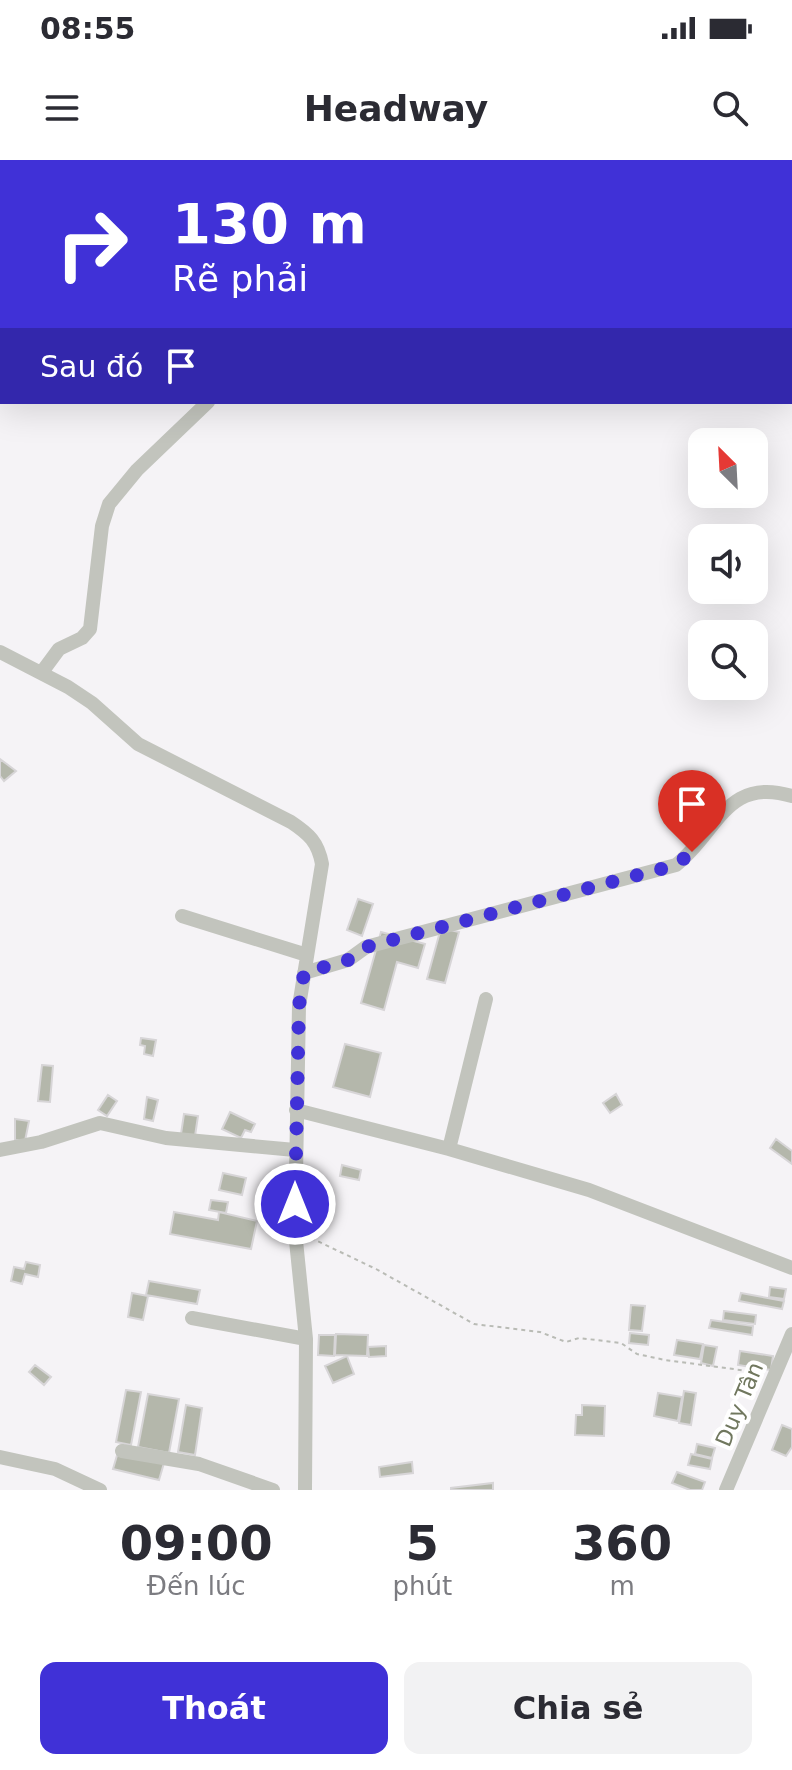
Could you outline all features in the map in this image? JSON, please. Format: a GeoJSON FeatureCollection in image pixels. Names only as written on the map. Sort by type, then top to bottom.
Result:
{"type":"FeatureCollection","features":[{"type":"Feature","properties":{"kind":"street"},"geometry":{"type":"LineString","coordinates":[[42,672],[59,649],[82,638],[90,629],[104,516],[116,492],[206,404]]}},
{"type":"Feature","properties":{"kind":"street"},"geometry":{"type":"LineString","coordinates":[[0,652],[42,672],[92,703],[138,744],[252,801],[313,838],[322,864],[299,1006],[295,1150],[295,1231],[306,1339],[305,1490]]}},
{"type":"Feature","properties":{"kind":"street"},"geometry":{"type":"LineString","coordinates":[[304,973],[348,960],[366,947],[676,865],[692,852],[728,805],[752,791],[775,791],[792,796]]}},
{"type":"Feature","properties":{"kind":"street"},"geometry":{"type":"LineString","coordinates":[[182,916],[307,955]]}},
{"type":"Feature","properties":{"kind":"street"},"geometry":{"type":"LineString","coordinates":[[449,1149],[486,999]]}},
{"type":"Feature","properties":{"kind":"street"},"geometry":{"type":"LineString","coordinates":[[296,1110],[449,1149],[589,1190],[792,1268]]}},
{"type":"Feature","properties":{"kind":"street"},"geometry":{"type":"LineString","coordinates":[[0,1150],[41,1142],[100,1123],[166,1138],[295,1150]]}},
{"type":"Feature","properties":{"kind":"street"},"geometry":{"type":"LineString","coordinates":[[192,1318],[306,1339]]}},
{"type":"Feature","properties":{"kind":"street","name":"Duy Tân"},"geometry":{"type":"LineString","coordinates":[[726,1490],[792,1334]]}},
{"type":"Feature","properties":{"kind":"street"},"geometry":{"type":"LineString","coordinates":[[122,1451],[199,1464],[273,1490]]}},
{"type":"Feature","properties":{"kind":"street"},"geometry":{"type":"LineString","coordinates":[[0,1457],[55,1469],[100,1490]]}},
{"type":"Feature","properties":{"kind":"path"},"geometry":{"type":"LineString","coordinates":[[295,1231],[376,1269],[474,1324],[540,1332],[566,1342],[579,1338],[621,1343],[637,1354],[665,1360],[776,1375]]}},
{"type":"Feature","properties":{"kind":"building"},"geometry":{"type":"Polygon","coordinates":[[[0,759],[16,771],[4,781],[0,776],[0,759]]]}},
{"type":"Feature","properties":{"kind":"building"},"geometry":{"type":"Polygon","coordinates":[[[358,899],[373,904],[362,936],[347,930],[358,899]]]}},
{"type":"Feature","properties":{"kind":"building"},"geometry":{"type":"Polygon","coordinates":[[[441,928],[459,932],[445,983],[427,979],[441,928]]]}},
{"type":"Feature","properties":{"kind":"building"},"geometry":{"type":"Polygon","coordinates":[[[381,932],[425,944],[418,968],[397,962],[384,1010],[361,1003],[381,932]]]}},
{"type":"Feature","properties":{"kind":"building"},"geometry":{"type":"Polygon","coordinates":[[[141,1038],[156,1040],[153,1056],[144,1054],[145,1046],[140,1045],[141,1038]]]}},
{"type":"Feature","properties":{"kind":"building"},"geometry":{"type":"Polygon","coordinates":[[[345,1044],[381,1053],[370,1097],[333,1087],[345,1044]]]}},
{"type":"Feature","properties":{"kind":"building"},"geometry":{"type":"Polygon","coordinates":[[[42,1065],[53,1066],[50,1102],[38,1101],[42,1065]]]}},
{"type":"Feature","properties":{"kind":"building"},"geometry":{"type":"Polygon","coordinates":[[[616,1094],[622,1105],[610,1113],[603,1103],[616,1094]]]}},
{"type":"Feature","properties":{"kind":"building"},"geometry":{"type":"Polygon","coordinates":[[[108,1095],[117,1101],[107,1116],[98,1110],[108,1095]]]}},
{"type":"Feature","properties":{"kind":"building"},"geometry":{"type":"Polygon","coordinates":[[[147,1097],[158,1100],[153,1121],[144,1119],[147,1097]]]}},
{"type":"Feature","properties":{"kind":"building"},"geometry":{"type":"Polygon","coordinates":[[[230,1112],[255,1124],[251,1132],[245,1130],[241,1138],[222,1129],[230,1112]]]}},
{"type":"Feature","properties":{"kind":"building"},"geometry":{"type":"Polygon","coordinates":[[[184,1114],[198,1116],[195,1136],[181,1134],[184,1114]]]}},
{"type":"Feature","properties":{"kind":"building"},"geometry":{"type":"Polygon","coordinates":[[[15,1119],[29,1121],[25,1141],[15,1140],[15,1119]]]}},
{"type":"Feature","properties":{"kind":"building"},"geometry":{"type":"Polygon","coordinates":[[[776,1139],[792,1151],[792,1164],[770,1148],[776,1139]]]}},
{"type":"Feature","properties":{"kind":"building"},"geometry":{"type":"Polygon","coordinates":[[[342,1165],[361,1170],[359,1180],[340,1176],[342,1165]]]}},
{"type":"Feature","properties":{"kind":"building"},"geometry":{"type":"Polygon","coordinates":[[[223,1173],[246,1178],[242,1195],[219,1190],[223,1173]]]}},
{"type":"Feature","properties":{"kind":"building"},"geometry":{"type":"Polygon","coordinates":[[[211,1200],[228,1202],[226,1213],[209,1210],[211,1200]]]}},
{"type":"Feature","properties":{"kind":"building"},"geometry":{"type":"Polygon","coordinates":[[[174,1212],[218,1220],[219,1212],[257,1221],[251,1249],[170,1234],[174,1212]]]}},
{"type":"Feature","properties":{"kind":"building"},"geometry":{"type":"Polygon","coordinates":[[[26,1262],[40,1265],[38,1277],[25,1274],[22,1284],[11,1281],[14,1267],[24,1269],[26,1262]]]}},
{"type":"Feature","properties":{"kind":"building"},"geometry":{"type":"Polygon","coordinates":[[[149,1281],[200,1290],[197,1304],[146,1295],[149,1281]]]}},
{"type":"Feature","properties":{"kind":"building"},"geometry":{"type":"Polygon","coordinates":[[[770,1287],[786,1289],[784,1299],[769,1297],[770,1287]]]}},
{"type":"Feature","properties":{"kind":"building"},"geometry":{"type":"Polygon","coordinates":[[[132,1293],[148,1296],[143,1320],[128,1317],[132,1293]]]}},
{"type":"Feature","properties":{"kind":"building"},"geometry":{"type":"Polygon","coordinates":[[[741,1293],[784,1301],[782,1309],[739,1301],[741,1293]]]}},
{"type":"Feature","properties":{"kind":"building"},"geometry":{"type":"Polygon","coordinates":[[[631,1305],[645,1306],[642,1331],[629,1330],[631,1305]]]}},
{"type":"Feature","properties":{"kind":"building"},"geometry":{"type":"Polygon","coordinates":[[[724,1311],[756,1315],[755,1324],[723,1320],[724,1311]]]}},
{"type":"Feature","properties":{"kind":"building"},"geometry":{"type":"Polygon","coordinates":[[[711,1320],[753,1326],[752,1335],[709,1328],[711,1320]]]}},
{"type":"Feature","properties":{"kind":"building"},"geometry":{"type":"Polygon","coordinates":[[[630,1333],[649,1335],[648,1345],[629,1343],[630,1333]]]}},
{"type":"Feature","properties":{"kind":"building"},"geometry":{"type":"Polygon","coordinates":[[[336,1334],[368,1335],[367,1356],[335,1355],[336,1334]]]}},
{"type":"Feature","properties":{"kind":"building"},"geometry":{"type":"Polygon","coordinates":[[[319,1335],[335,1335],[334,1356],[318,1355],[319,1335]]]}},
{"type":"Feature","properties":{"kind":"building"},"geometry":{"type":"Polygon","coordinates":[[[677,1340],[703,1344],[700,1359],[674,1355],[677,1340]]]}},
{"type":"Feature","properties":{"kind":"building"},"geometry":{"type":"Polygon","coordinates":[[[704,1345],[717,1347],[713,1366],[701,1363],[704,1345]]]}},
{"type":"Feature","properties":{"kind":"building"},"geometry":{"type":"Polygon","coordinates":[[[386,1346],[386,1356],[369,1357],[368,1347],[386,1346]]]}},
{"type":"Feature","properties":{"kind":"building"},"geometry":{"type":"Polygon","coordinates":[[[740,1351],[773,1356],[771,1370],[738,1365],[740,1351]]]}},
{"type":"Feature","properties":{"kind":"building"},"geometry":{"type":"Polygon","coordinates":[[[347,1356],[354,1374],[333,1383],[325,1366],[347,1356]]]}},
{"type":"Feature","properties":{"kind":"building"},"geometry":{"type":"Polygon","coordinates":[[[35,1365],[51,1377],[44,1385],[29,1372],[35,1365]]]}},
{"type":"Feature","properties":{"kind":"building"},"geometry":{"type":"Polygon","coordinates":[[[126,1390],[141,1392],[131,1445],[116,1442],[126,1390]]]}},
{"type":"Feature","properties":{"kind":"building"},"geometry":{"type":"Polygon","coordinates":[[[684,1391],[696,1393],[691,1425],[679,1423],[684,1391]]]}},
{"type":"Feature","properties":{"kind":"building"},"geometry":{"type":"Polygon","coordinates":[[[658,1393],[682,1397],[678,1421],[654,1416],[658,1393]]]}},
{"type":"Feature","properties":{"kind":"building"},"geometry":{"type":"Polygon","coordinates":[[[148,1394],[179,1399],[169,1453],[138,1447],[148,1394]]]}},
{"type":"Feature","properties":{"kind":"building"},"geometry":{"type":"Polygon","coordinates":[[[186,1405],[202,1408],[195,1455],[178,1452],[186,1405]]]}},
{"type":"Feature","properties":{"kind":"building"},"geometry":{"type":"Polygon","coordinates":[[[582,1405],[605,1406],[604,1436],[575,1435],[576,1415],[582,1415],[582,1405]]]}},
{"type":"Feature","properties":{"kind":"building"},"geometry":{"type":"Polygon","coordinates":[[[782,1425],[792,1429],[792,1447],[786,1456],[772,1450],[782,1425]]]}},
{"type":"Feature","properties":{"kind":"building"},"geometry":{"type":"Polygon","coordinates":[[[697,1444],[715,1448],[712,1458],[695,1454],[697,1444]]]}},
{"type":"Feature","properties":{"kind":"building"},"geometry":{"type":"Polygon","coordinates":[[[118,1452],[164,1463],[159,1480],[113,1469],[118,1452]]]}},
{"type":"Feature","properties":{"kind":"building"},"geometry":{"type":"Polygon","coordinates":[[[691,1454],[712,1459],[710,1469],[688,1465],[691,1454]]]}},
{"type":"Feature","properties":{"kind":"building"},"geometry":{"type":"Polygon","coordinates":[[[412,1462],[413,1473],[380,1477],[379,1467],[412,1462]]]}},
{"type":"Feature","properties":{"kind":"building"},"geometry":{"type":"Polygon","coordinates":[[[677,1472],[705,1482],[702,1490],[690,1490],[672,1483],[677,1472]]]}},
{"type":"Feature","properties":{"kind":"building"},"geometry":{"type":"Polygon","coordinates":[[[493,1483],[493,1490],[451,1490],[451,1488],[493,1483]]]}},
{"type":"Feature","properties":{"kind":"route"},"geometry":{"type":"LineString","coordinates":[[295,1204],[299,1006],[304,973],[348,960],[366,947],[676,865],[692,852]]}}]}
